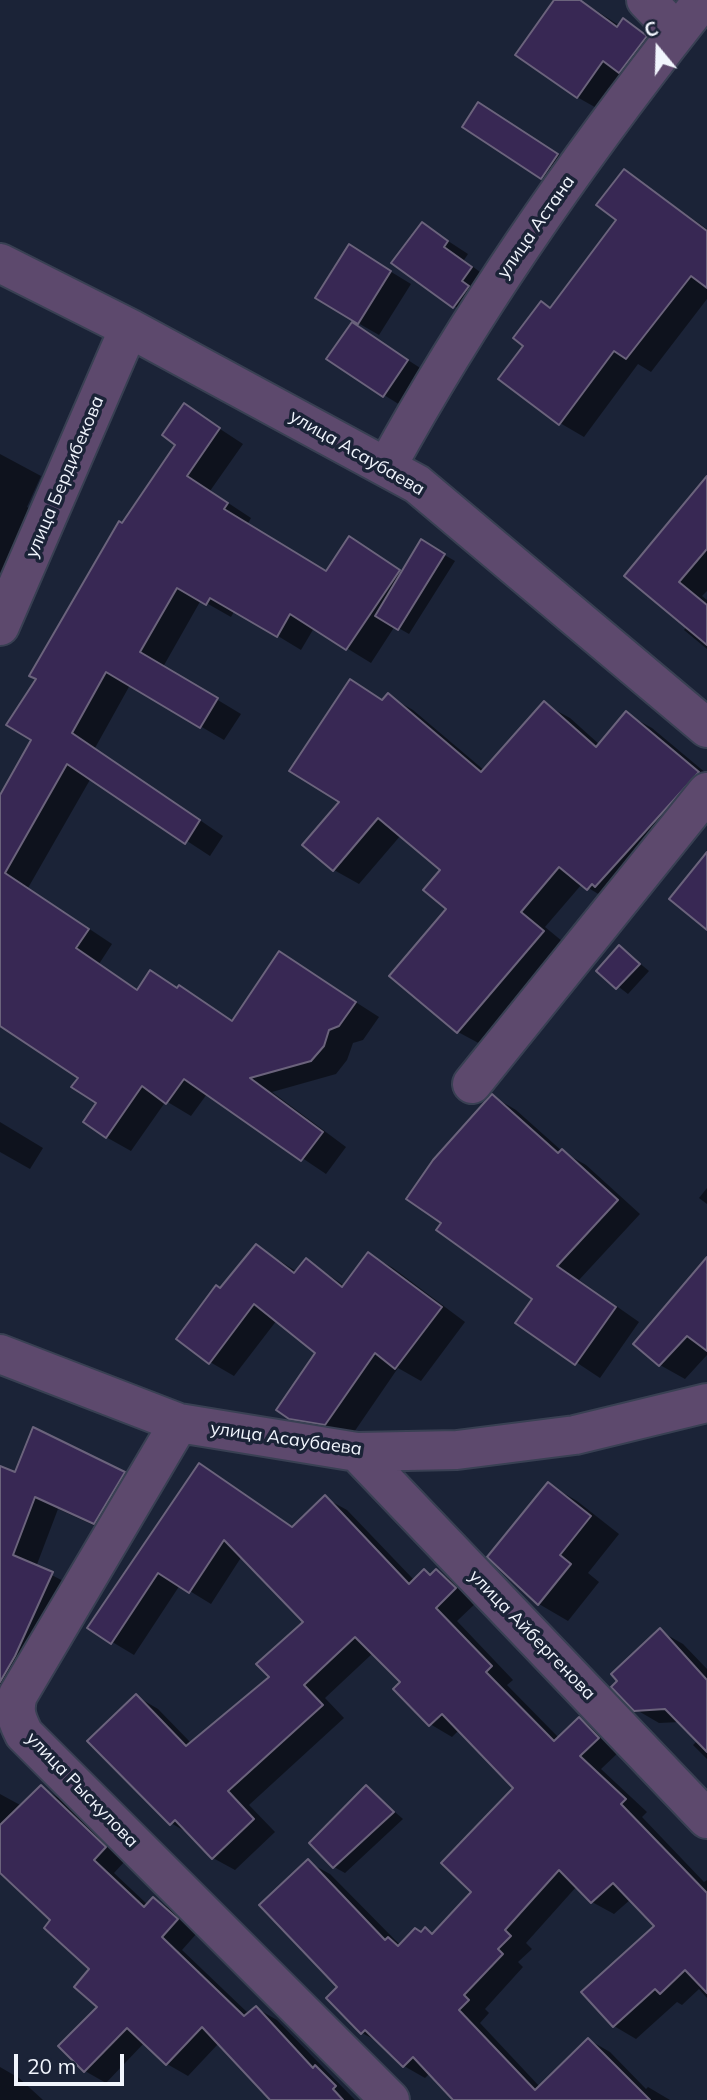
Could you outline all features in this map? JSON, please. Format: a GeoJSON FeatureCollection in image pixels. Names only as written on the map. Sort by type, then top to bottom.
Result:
{"type":"FeatureCollection","features":[{"type":"Feature","properties":{"kind":"street"},"geometry":{"type":"LineString","coordinates":[[646,0],[677,32]]}},
{"type":"Feature","properties":{"kind":"street","name":"улица Астана"},"geometry":{"type":"LineString","coordinates":[[387,467],[477,310],[677,32],[703,0]]}},
{"type":"Feature","properties":{"kind":"street","name":"улица Асаубаева"},"geometry":{"type":"LineString","coordinates":[[0,263],[129,328],[387,467],[454,512],[707,728]]}},
{"type":"Feature","properties":{"kind":"street","name":"улица Бердибекова"},"geometry":{"type":"LineString","coordinates":[[0,626],[129,328]]}},
{"type":"Feature","properties":{"kind":"street"},"geometry":{"type":"LineString","coordinates":[[472,1084],[707,792]]}},
{"type":"Feature","properties":{"kind":"street","name":"улица Асаубаева"},"geometry":{"type":"LineString","coordinates":[[0,1354],[179,1423],[357,1452],[457,1450],[575,1435],[707,1403]]}},
{"type":"Feature","properties":{"kind":"street","name":"улица Рыскулова"},"geometry":{"type":"LineString","coordinates":[[179,1423],[18,1695],[16,1717],[24,1734],[390,2100]]}},
{"type":"Feature","properties":{"kind":"street","name":"улица Айбергенова"},"geometry":{"type":"LineString","coordinates":[[357,1452],[707,1819]]}},
{"type":"Feature","properties":{"kind":"building"},"geometry":{"type":"Polygon","coordinates":[[[554,0],[580,0],[617,27],[623,18],[647,36],[619,73],[603,61],[577,98],[515,55],[554,0]]]}},
{"type":"Feature","properties":{"kind":"building"},"geometry":{"type":"Polygon","coordinates":[[[478,102],[558,154],[541,179],[462,127],[478,102]]]}},
{"type":"Feature","properties":{"kind":"building"},"geometry":{"type":"Polygon","coordinates":[[[624,169],[707,231],[707,288],[691,276],[626,359],[614,351],[559,425],[498,379],[523,346],[513,338],[541,301],[550,308],[616,220],[596,205],[624,169]]]}},
{"type":"Feature","properties":{"kind":"building"},"geometry":{"type":"Polygon","coordinates":[[[422,222],[448,241],[444,247],[472,267],[462,281],[469,286],[453,308],[391,263],[422,222]]]}},
{"type":"Feature","properties":{"kind":"building"},"geometry":{"type":"Polygon","coordinates":[[[349,244],[391,271],[358,324],[315,298],[349,244]]]}},
{"type":"Feature","properties":{"kind":"building"},"geometry":{"type":"Polygon","coordinates":[[[352,322],[408,360],[383,397],[326,359],[352,322]]]}},
{"type":"Feature","properties":{"kind":"building"},"geometry":{"type":"Polygon","coordinates":[[[184,403],[220,428],[187,476],[228,503],[224,509],[326,571],[349,536],[400,570],[346,650],[290,614],[277,637],[210,598],[206,605],[177,588],[140,652],[218,698],[200,728],[106,672],[72,733],[200,820],[185,844],[67,764],[5,873],[89,929],[76,948],[137,990],[150,970],[177,988],[179,985],[232,1021],[279,951],[356,1002],[339,1026],[329,1030],[324,1046],[311,1061],[250,1078],[323,1132],[301,1161],[184,1079],[166,1104],[142,1086],[106,1138],[83,1122],[96,1103],[71,1087],[78,1078],[0,1026],[0,795],[31,740],[6,725],[36,679],[29,676],[119,521],[122,523],[175,445],[162,435],[184,403]]]}},
{"type":"Feature","properties":{"kind":"building"},"geometry":{"type":"Polygon","coordinates":[[[707,476],[707,549],[679,582],[707,605],[707,645],[624,576],[707,476]]]}},
{"type":"Feature","properties":{"kind":"building"},"geometry":{"type":"Polygon","coordinates":[[[421,539],[445,554],[398,630],[375,616],[421,539]]]}},
{"type":"Feature","properties":{"kind":"building"},"geometry":{"type":"Polygon","coordinates":[[[350,679],[382,700],[388,693],[481,772],[544,701],[596,747],[626,711],[699,772],[595,887],[592,884],[587,890],[559,867],[521,912],[544,931],[457,1033],[389,976],[446,909],[423,890],[440,870],[378,818],[333,871],[302,845],[339,802],[289,771],[350,679]]]}},
{"type":"Feature","properties":{"kind":"building"},"geometry":{"type":"Polygon","coordinates":[[[707,852],[707,930],[669,899],[707,852]]]}},
{"type":"Feature","properties":{"kind":"building"},"geometry":{"type":"Polygon","coordinates":[[[619,945],[640,964],[616,989],[596,971],[619,945]]]}},
{"type":"Feature","properties":{"kind":"building"},"geometry":{"type":"Polygon","coordinates":[[[492,1094],[558,1153],[562,1149],[618,1200],[557,1266],[616,1307],[575,1365],[515,1323],[532,1299],[436,1230],[441,1223],[406,1199],[433,1160],[492,1094]]]}},
{"type":"Feature","properties":{"kind":"building"},"geometry":{"type":"Polygon","coordinates":[[[256,1244],[294,1273],[306,1258],[342,1287],[368,1252],[442,1307],[395,1369],[375,1353],[325,1425],[289,1419],[276,1410],[315,1353],[254,1304],[209,1364],[176,1339],[216,1285],[220,1288],[256,1244]]]}},
{"type":"Feature","properties":{"kind":"building"},"geometry":{"type":"Polygon","coordinates":[[[707,1257],[707,1351],[687,1336],[659,1366],[633,1344],[707,1257]]]}},
{"type":"Feature","properties":{"kind":"building"},"geometry":{"type":"Polygon","coordinates":[[[33,1427],[125,1472],[94,1524],[35,1497],[13,1555],[53,1572],[15,1656],[0,1682],[0,1466],[15,1472],[33,1427]]]}},
{"type":"Feature","properties":{"kind":"building"},"geometry":{"type":"Polygon","coordinates":[[[199,1463],[292,1527],[325,1495],[409,1584],[424,1569],[430,1575],[436,1569],[456,1588],[436,1608],[492,1666],[486,1672],[554,1741],[579,1717],[599,1738],[580,1756],[626,1799],[621,1804],[707,1893],[707,1993],[685,1970],[660,1994],[655,1989],[613,2027],[581,1992],[654,1926],[613,1883],[591,1903],[559,1870],[505,1930],[511,1936],[498,1949],[503,1954],[464,1995],[469,2000],[459,2010],[535,2090],[588,2038],[650,2100],[453,2100],[413,2057],[403,2067],[365,2030],[361,2034],[326,1998],[337,1987],[259,1905],[308,1859],[385,1940],[388,1937],[398,1946],[415,1928],[421,1932],[425,1927],[432,1934],[471,1892],[441,1863],[513,1788],[442,1714],[429,1726],[393,1689],[400,1682],[355,1637],[304,1685],[323,1705],[228,1791],[254,1819],[212,1859],[175,1820],[170,1825],[87,1741],[136,1694],[186,1746],[269,1677],[256,1664],[303,1622],[224,1540],[189,1593],[158,1573],[111,1644],[87,1628],[199,1463]]]}},
{"type":"Feature","properties":{"kind":"building"},"geometry":{"type":"Polygon","coordinates":[[[548,1482],[591,1516],[560,1555],[571,1564],[538,1605],[487,1557],[548,1482]]]}},
{"type":"Feature","properties":{"kind":"building"},"geometry":{"type":"Polygon","coordinates":[[[660,1628],[707,1680],[707,1752],[665,1709],[634,1711],[611,1687],[617,1681],[611,1674],[660,1628]]]}},
{"type":"Feature","properties":{"kind":"building"},"geometry":{"type":"Polygon","coordinates":[[[41,1785],[106,1847],[94,1860],[144,1907],[153,1897],[178,1919],[162,1937],[244,2016],[256,2006],[313,2068],[315,2065],[336,2086],[333,2089],[343,2100],[270,2100],[202,2027],[166,2065],[127,2028],[84,2072],[58,2046],[97,2007],[74,1987],[89,1969],[44,1928],[50,1920],[0,1873],[0,1825],[41,1785]]]}},
{"type":"Feature","properties":{"kind":"building"},"geometry":{"type":"Polygon","coordinates":[[[366,1785],[394,1812],[333,1868],[309,1843],[366,1785]]]}}]}
